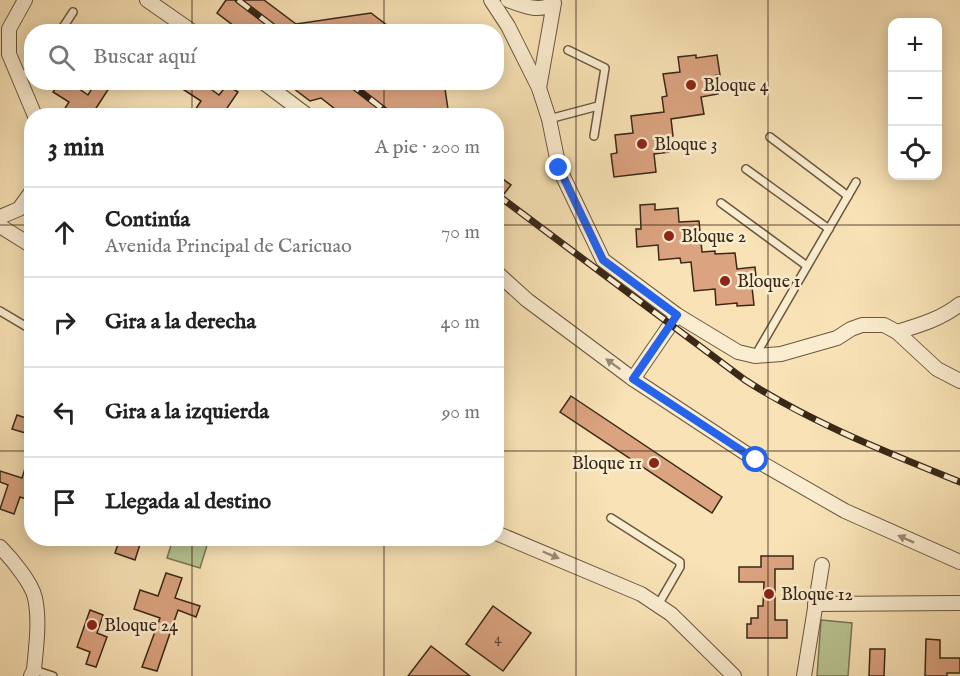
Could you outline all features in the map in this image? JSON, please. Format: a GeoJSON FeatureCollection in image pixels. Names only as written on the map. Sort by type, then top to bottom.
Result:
{"type":"FeatureCollection","features":[{"type":"Feature","properties":{"kind":"street"},"geometry":{"type":"LineString","coordinates":[[24,88],[9,54],[8,36],[9,29],[26,0]]}},
{"type":"Feature","properties":{"kind":"street"},"geometry":{"type":"LineString","coordinates":[[147,0],[182,24]]}},
{"type":"Feature","properties":{"kind":"street"},"geometry":{"type":"LineString","coordinates":[[491,0],[508,26],[539,88],[549,119],[559,168],[603,260],[677,315],[738,352],[754,356],[781,354],[837,338],[862,325],[884,325],[897,332],[937,369],[960,381]]}},
{"type":"Feature","properties":{"kind":"street"},"geometry":{"type":"LineString","coordinates":[[508,0],[535,8],[548,7],[556,1]]}},
{"type":"Feature","properties":{"kind":"street"},"geometry":{"type":"LineString","coordinates":[[539,88],[544,51],[556,1]]}},
{"type":"Feature","properties":{"kind":"street"},"geometry":{"type":"LineString","coordinates":[[25,90],[32,108]]}},
{"type":"Feature","properties":{"kind":"street"},"geometry":{"type":"LineString","coordinates":[[274,90],[297,108]]}},
{"type":"Feature","properties":{"kind":"street"},"geometry":{"type":"LineString","coordinates":[[0,217],[19,209],[24,202]]}},
{"type":"Feature","properties":{"kind":"street"},"geometry":{"type":"LineString","coordinates":[[0,226],[24,241]]}},
{"type":"Feature","properties":{"kind":"street"},"geometry":{"type":"LineString","coordinates":[[504,279],[527,300],[633,379],[709,430],[812,494],[960,562]]}},
{"type":"Feature","properties":{"kind":"street"},"geometry":{"type":"LineString","coordinates":[[897,332],[926,323],[960,304]]}},
{"type":"Feature","properties":{"kind":"street"},"geometry":{"type":"LineString","coordinates":[[633,379],[677,315]]}},
{"type":"Feature","properties":{"kind":"street"},"geometry":{"type":"LineString","coordinates":[[504,536],[641,594],[658,604],[734,676]]}},
{"type":"Feature","properties":{"kind":"street"},"geometry":{"type":"LineString","coordinates":[[0,547],[14,560],[35,596],[37,628],[33,673]]}},
{"type":"Feature","properties":{"kind":"street"},"geometry":{"type":"LineString","coordinates":[[804,676],[822,564]]}},
{"type":"Feature","properties":{"kind":"street"},"geometry":{"type":"LineString","coordinates":[[815,604],[960,603]]}},
{"type":"Feature","properties":{"kind":"lane"},"geometry":{"type":"LineString","coordinates":[[65,24],[73,12]]}},
{"type":"Feature","properties":{"kind":"lane"},"geometry":{"type":"LineString","coordinates":[[568,50],[605,68],[594,136]]}},
{"type":"Feature","properties":{"kind":"lane"},"geometry":{"type":"LineString","coordinates":[[20,78],[24,75]]}},
{"type":"Feature","properties":{"kind":"lane"},"geometry":{"type":"LineString","coordinates":[[549,119],[598,106]]}},
{"type":"Feature","properties":{"kind":"lane"},"geometry":{"type":"LineString","coordinates":[[770,137],[848,196]]}},
{"type":"Feature","properties":{"kind":"lane"},"geometry":{"type":"LineString","coordinates":[[747,169],[829,229]]}},
{"type":"Feature","properties":{"kind":"lane"},"geometry":{"type":"LineString","coordinates":[[754,356],[856,182]]}},
{"type":"Feature","properties":{"kind":"lane"},"geometry":{"type":"LineString","coordinates":[[721,203],[807,266]]}},
{"type":"Feature","properties":{"kind":"lane"},"geometry":{"type":"LineString","coordinates":[[0,311],[24,325]]}},
{"type":"Feature","properties":{"kind":"lane"},"geometry":{"type":"LineString","coordinates":[[611,519],[680,562],[680,567],[658,604]]}},
{"type":"Feature","properties":{"kind":"lane"},"geometry":{"type":"LineString","coordinates":[[33,673],[53,676]]}},
{"type":"Feature","properties":{"kind":"green space"},"geometry":{"type":"Polygon","coordinates":[[[171,546],[207,546],[200,568],[167,558],[171,546]]]}},
{"type":"Feature","properties":{"kind":"green space"},"geometry":{"type":"Polygon","coordinates":[[[821,620],[852,623],[848,676],[817,676],[821,620]]]}},
{"type":"Feature","properties":{"kind":"building"},"geometry":{"type":"Polygon","coordinates":[[[226,0],[264,0],[296,24],[231,24],[217,13],[226,0]]]}},
{"type":"Feature","properties":{"kind":"building"},"geometry":{"type":"Polygon","coordinates":[[[371,13],[385,24],[296,24],[371,13]]]}},
{"type":"Feature","properties":{"kind":"building"},"geometry":{"type":"Polygon","coordinates":[[[696,55],[696,58],[717,55],[720,75],[716,75],[718,94],[701,97],[704,114],[671,119],[673,136],[667,137],[669,152],[654,154],[656,172],[614,177],[611,154],[617,153],[615,135],[633,133],[631,116],[664,112],[662,97],[667,96],[663,74],[680,72],[678,57],[696,55]]]}},
{"type":"Feature","properties":{"kind":"building"},"geometry":{"type":"Polygon","coordinates":[[[54,90],[81,90],[88,95],[91,90],[108,90],[96,108],[65,108],[69,102],[53,92],[54,90]]]}},
{"type":"Feature","properties":{"kind":"building"},"geometry":{"type":"Polygon","coordinates":[[[184,90],[212,90],[219,95],[223,90],[238,92],[227,108],[196,108],[201,101],[184,90]]]}},
{"type":"Feature","properties":{"kind":"building"},"geometry":{"type":"Polygon","coordinates":[[[296,90],[445,90],[448,108],[334,108],[321,98],[310,101],[296,90]]]}},
{"type":"Feature","properties":{"kind":"building"},"geometry":{"type":"Polygon","coordinates":[[[504,180],[511,185],[504,194],[504,180]]]}},
{"type":"Feature","properties":{"kind":"building"},"geometry":{"type":"Polygon","coordinates":[[[655,204],[655,210],[678,208],[679,222],[699,221],[702,252],[735,253],[737,269],[755,267],[757,287],[752,287],[754,305],[737,306],[737,303],[716,305],[715,289],[694,291],[691,262],[681,263],[680,258],[659,260],[658,245],[637,247],[636,229],[641,229],[640,205],[655,204]]]}},
{"type":"Feature","properties":{"kind":"building","name":"Bloque 11"},"geometry":{"type":"Polygon","coordinates":[[[571,396],[722,497],[712,513],[560,412],[571,396]]]}},
{"type":"Feature","properties":{"kind":"building"},"geometry":{"type":"Polygon","coordinates":[[[17,415],[24,417],[24,433],[12,429],[17,415]]]}},
{"type":"Feature","properties":{"kind":"building"},"geometry":{"type":"Polygon","coordinates":[[[0,471],[22,478],[24,472],[24,498],[20,497],[14,514],[0,509],[8,485],[0,482],[0,471]]]}},
{"type":"Feature","properties":{"kind":"building"},"geometry":{"type":"Polygon","coordinates":[[[117,546],[139,546],[135,560],[115,553],[117,546]]]}},
{"type":"Feature","properties":{"kind":"building","name":"Bloque 12"},"geometry":{"type":"Polygon","coordinates":[[[761,556],[793,556],[793,569],[775,569],[775,620],[787,620],[787,638],[747,638],[747,624],[751,624],[751,618],[758,618],[758,606],[763,606],[764,582],[739,582],[739,567],[761,567],[761,556]]]}},
{"type":"Feature","properties":{"kind":"building"},"geometry":{"type":"Polygon","coordinates":[[[166,573],[182,578],[175,598],[200,606],[196,617],[178,610],[157,671],[142,667],[160,618],[134,609],[140,590],[158,596],[166,573]]]}},
{"type":"Feature","properties":{"kind":"building"},"geometry":{"type":"Polygon","coordinates":[[[493,606],[531,633],[503,671],[466,644],[493,606]]]}},
{"type":"Feature","properties":{"kind":"building"},"geometry":{"type":"Polygon","coordinates":[[[90,610],[103,615],[97,633],[107,637],[96,667],[86,664],[90,652],[77,647],[90,610]]]}},
{"type":"Feature","properties":{"kind":"building"},"geometry":{"type":"Polygon","coordinates":[[[926,639],[940,640],[940,658],[960,658],[960,673],[947,673],[947,676],[925,676],[926,639]]]}},
{"type":"Feature","properties":{"kind":"building"},"geometry":{"type":"Polygon","coordinates":[[[431,646],[470,676],[408,676],[431,646]]]}},
{"type":"Feature","properties":{"kind":"building"},"geometry":{"type":"Polygon","coordinates":[[[870,649],[885,649],[884,676],[869,676],[870,649]]]}},
{"type":"Feature","properties":{"kind":"railway"},"geometry":{"type":"LineString","coordinates":[[238,0],[270,24]]}},
{"type":"Feature","properties":{"kind":"railway"},"geometry":{"type":"LineString","coordinates":[[358,90],[382,108]]}},
{"type":"Feature","properties":{"kind":"railway"},"geometry":{"type":"LineString","coordinates":[[504,200],[745,380],[823,423],[960,482]]}},
{"type":"Feature","properties":{"kind":"place","name":"Bloque 4"},"geometry":{"type":"Point","coordinates":[691,85]}},
{"type":"Feature","properties":{"kind":"place","name":"Bloque 3"},"geometry":{"type":"Point","coordinates":[642,144]}},
{"type":"Feature","properties":{"kind":"place","name":"Bloque 2"},"geometry":{"type":"Point","coordinates":[669,236]}},
{"type":"Feature","properties":{"kind":"place","name":"Bloque 1"},"geometry":{"type":"Point","coordinates":[725,281]}},
{"type":"Feature","properties":{"kind":"place","name":"Bloque 11"},"geometry":{"type":"Point","coordinates":[654,463]}},
{"type":"Feature","properties":{"kind":"place","name":"Bloque 12"},"geometry":{"type":"Point","coordinates":[769,594]}},
{"type":"Feature","properties":{"kind":"place","name":"Bloque 24"},"geometry":{"type":"Point","coordinates":[92,625]}},
{"type":"Feature","properties":{"kind":"route"},"geometry":{"type":"LineString","coordinates":[[559,168],[603,260],[677,315],[633,379],[756,460]]}}]}
